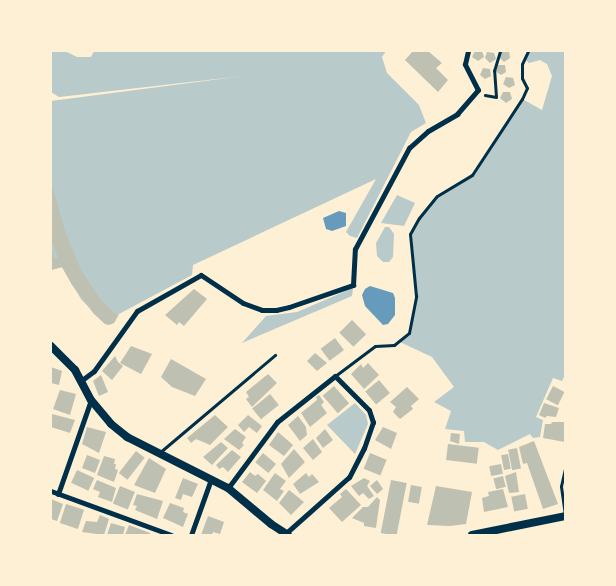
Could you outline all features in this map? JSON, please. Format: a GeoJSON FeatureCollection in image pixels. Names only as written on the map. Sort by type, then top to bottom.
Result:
{"type":"FeatureCollection","features":[{"type":"Feature","properties":{"kind":"street"},"geometry":{"type":"LineString","coordinates":[[82,380],[94,371],[137,311],[201,275],[243,302],[262,310],[276,310],[289,307],[353,285],[355,249],[410,148],[428,131],[457,114],[478,90],[465,64],[468,51]]}},
{"type":"Feature","properties":{"kind":"street"},"geometry":{"type":"LineString","coordinates":[[51,346],[82,380],[91,400],[111,424],[124,435],[228,488],[287,534],[350,477],[373,422],[369,410],[335,376],[277,422],[228,488]]}},
{"type":"Feature","properties":{"kind":"street"},"geometry":{"type":"LineString","coordinates":[[58,494],[91,400]]}},
{"type":"Feature","properties":{"kind":"street"},"geometry":{"type":"LineString","coordinates":[[191,535],[211,479]]}},
{"type":"Feature","properties":{"kind":"street"},"geometry":{"type":"LineString","coordinates":[[51,492],[171,535]]}},
{"type":"Feature","properties":{"kind":"street"},"geometry":{"type":"LineString","coordinates":[[472,535],[565,516]]}},
{"type":"Feature","properties":{"kind":"lane"},"geometry":{"type":"LineString","coordinates":[[335,376],[375,346],[394,344],[409,333],[416,296],[410,234],[419,218],[437,196],[472,175],[522,99],[527,88],[522,78],[522,64],[528,51]]}},
{"type":"Feature","properties":{"kind":"lane"},"geometry":{"type":"LineString","coordinates":[[158,453],[275,355]]}},
{"type":"Feature","properties":{"kind":"lane"},"geometry":{"type":"LineString","coordinates":[[565,470],[562,486],[565,516]]}},
{"type":"Feature","properties":{"kind":"path"},"geometry":{"type":"LineString","coordinates":[[478,90],[489,97],[496,96],[494,71],[500,51]]}},
{"type":"Feature","properties":{"kind":"shaded area"},"geometry":{"type":"Polygon","coordinates":[[[51,51],[65,51],[77,57],[91,57],[94,51],[386,51],[382,57],[387,73],[419,105],[426,123],[411,132],[357,238],[350,236],[346,232],[376,179],[193,265],[192,275],[119,314],[114,323],[105,324],[81,299],[62,267],[51,270],[51,101],[243,76],[59,97],[51,92],[51,51]]]}},
{"type":"Feature","properties":{"kind":"shaded area"},"geometry":{"type":"Polygon","coordinates":[[[529,51],[565,51],[565,375],[562,381],[553,378],[536,417],[543,420],[540,437],[533,438],[530,434],[498,450],[484,442],[465,442],[464,431],[445,429],[451,411],[434,402],[454,387],[432,357],[400,342],[411,333],[417,296],[412,234],[421,217],[437,197],[472,175],[524,100],[542,110],[552,76],[547,64],[540,60],[529,63],[526,60],[529,51]]]}},
{"type":"Feature","properties":{"kind":"shaded area"},"geometry":{"type":"Polygon","coordinates":[[[397,195],[415,203],[404,226],[381,223],[397,195]]]}},
{"type":"Feature","properties":{"kind":"shaded area"},"geometry":{"type":"Polygon","coordinates":[[[385,227],[389,227],[394,234],[393,257],[389,262],[383,262],[377,256],[376,243],[385,227]]]}},
{"type":"Feature","properties":{"kind":"shaded area"},"geometry":{"type":"Polygon","coordinates":[[[353,288],[352,296],[242,343],[266,316],[297,312],[353,288]]]}},
{"type":"Feature","properties":{"kind":"shaded area"},"geometry":{"type":"Polygon","coordinates":[[[355,403],[366,415],[368,424],[355,454],[327,425],[355,403]]]}},
{"type":"Feature","properties":{"kind":"water"},"geometry":{"type":"Polygon","coordinates":[[[339,211],[346,213],[346,226],[332,231],[326,229],[323,218],[339,211]]]}},
{"type":"Feature","properties":{"kind":"water"},"geometry":{"type":"Polygon","coordinates":[[[370,286],[393,293],[395,298],[395,315],[388,324],[383,325],[365,306],[362,295],[365,289],[370,286]]]}},
{"type":"Feature","properties":{"kind":"building"},"geometry":{"type":"Polygon","coordinates":[[[413,51],[428,51],[442,63],[436,68],[448,80],[438,92],[405,60],[413,51]]]}},
{"type":"Feature","properties":{"kind":"building"},"geometry":{"type":"Polygon","coordinates":[[[475,51],[482,51],[484,57],[478,61],[472,57],[475,51]]]}},
{"type":"Feature","properties":{"kind":"building"},"geometry":{"type":"Polygon","coordinates":[[[501,51],[509,51],[510,58],[504,62],[499,57],[501,51]]]}},
{"type":"Feature","properties":{"kind":"building"},"geometry":{"type":"Polygon","coordinates":[[[487,52],[494,53],[496,59],[490,63],[485,58],[487,52]]]}},
{"type":"Feature","properties":{"kind":"building"},"geometry":{"type":"Polygon","coordinates":[[[498,65],[505,65],[506,72],[501,75],[495,71],[498,65]]]}},
{"type":"Feature","properties":{"kind":"building"},"geometry":{"type":"Polygon","coordinates":[[[483,68],[490,69],[491,76],[485,79],[480,75],[483,68]]]}},
{"type":"Feature","properties":{"kind":"building"},"geometry":{"type":"Polygon","coordinates":[[[506,77],[513,78],[515,85],[509,88],[503,84],[506,77]]]}},
{"type":"Feature","properties":{"kind":"building"},"geometry":{"type":"Polygon","coordinates":[[[503,92],[510,92],[512,99],[506,103],[500,98],[503,92]]]}},
{"type":"Feature","properties":{"kind":"building"},"geometry":{"type":"Polygon","coordinates":[[[51,182],[66,234],[81,270],[101,300],[118,316],[114,323],[105,324],[94,314],[72,285],[62,267],[51,270],[51,250],[54,258],[58,258],[51,238],[51,182]]]}},
{"type":"Feature","properties":{"kind":"building"},"geometry":{"type":"Polygon","coordinates":[[[194,289],[207,299],[184,326],[179,322],[177,325],[165,315],[194,289]]]}},
{"type":"Feature","properties":{"kind":"building"},"geometry":{"type":"Polygon","coordinates":[[[352,320],[366,334],[353,347],[339,333],[352,320]]]}},
{"type":"Feature","properties":{"kind":"building"},"geometry":{"type":"Polygon","coordinates":[[[335,338],[344,350],[330,361],[321,349],[335,338]]]}},
{"type":"Feature","properties":{"kind":"building"},"geometry":{"type":"Polygon","coordinates":[[[131,346],[152,354],[141,374],[120,363],[131,346]]]}},
{"type":"Feature","properties":{"kind":"building"},"geometry":{"type":"Polygon","coordinates":[[[315,353],[327,363],[317,371],[307,361],[315,353]]]}},
{"type":"Feature","properties":{"kind":"building"},"geometry":{"type":"Polygon","coordinates":[[[115,356],[123,366],[112,380],[102,371],[115,356]]]}},
{"type":"Feature","properties":{"kind":"building"},"geometry":{"type":"Polygon","coordinates":[[[171,359],[206,379],[195,396],[172,387],[161,377],[171,359]]]}},
{"type":"Feature","properties":{"kind":"building"},"geometry":{"type":"Polygon","coordinates":[[[368,363],[379,375],[364,389],[351,374],[361,364],[363,368],[368,363]]]}},
{"type":"Feature","properties":{"kind":"building"},"geometry":{"type":"Polygon","coordinates":[[[51,367],[62,371],[59,385],[51,383],[51,367]]]}},
{"type":"Feature","properties":{"kind":"building"},"geometry":{"type":"Polygon","coordinates":[[[268,374],[277,383],[252,407],[246,399],[249,397],[246,392],[268,374]]]}},
{"type":"Feature","properties":{"kind":"building"},"geometry":{"type":"Polygon","coordinates":[[[101,375],[108,392],[99,396],[93,381],[101,375]]]}},
{"type":"Feature","properties":{"kind":"building"},"geometry":{"type":"Polygon","coordinates":[[[379,380],[390,393],[376,405],[365,392],[379,380]]]}},
{"type":"Feature","properties":{"kind":"building"},"geometry":{"type":"Polygon","coordinates":[[[334,386],[349,403],[338,413],[323,396],[334,386]]]}},
{"type":"Feature","properties":{"kind":"building"},"geometry":{"type":"Polygon","coordinates":[[[553,386],[565,392],[558,405],[546,399],[553,386]]]}},
{"type":"Feature","properties":{"kind":"building"},"geometry":{"type":"Polygon","coordinates":[[[407,387],[419,399],[411,406],[413,409],[400,419],[393,412],[396,407],[390,402],[407,387]]]}},
{"type":"Feature","properties":{"kind":"building"},"geometry":{"type":"Polygon","coordinates":[[[60,390],[76,394],[70,415],[53,409],[60,390]]]}},
{"type":"Feature","properties":{"kind":"building"},"geometry":{"type":"Polygon","coordinates":[[[270,394],[279,405],[261,419],[252,408],[270,394]]]}},
{"type":"Feature","properties":{"kind":"building"},"geometry":{"type":"Polygon","coordinates":[[[319,395],[324,402],[321,405],[327,413],[310,427],[301,413],[317,400],[316,397],[319,395]]]}},
{"type":"Feature","properties":{"kind":"building"},"geometry":{"type":"Polygon","coordinates":[[[544,403],[559,408],[556,417],[547,416],[545,418],[539,415],[544,403]]]}},
{"type":"Feature","properties":{"kind":"building"},"geometry":{"type":"Polygon","coordinates":[[[52,414],[75,420],[70,433],[51,427],[52,414]]]}},
{"type":"Feature","properties":{"kind":"building"},"geometry":{"type":"Polygon","coordinates":[[[215,415],[228,427],[210,445],[196,439],[191,443],[187,438],[215,415]]]}},
{"type":"Feature","properties":{"kind":"building"},"geometry":{"type":"Polygon","coordinates":[[[248,415],[262,426],[257,433],[249,427],[244,432],[238,425],[248,415]]]}},
{"type":"Feature","properties":{"kind":"building"},"geometry":{"type":"Polygon","coordinates":[[[298,416],[306,427],[307,435],[300,441],[288,425],[298,416]]]}},
{"type":"Feature","properties":{"kind":"building"},"geometry":{"type":"Polygon","coordinates":[[[552,422],[565,422],[565,442],[543,438],[545,424],[551,424],[552,422]]]}},
{"type":"Feature","properties":{"kind":"building"},"geometry":{"type":"Polygon","coordinates":[[[87,427],[106,432],[99,453],[82,444],[87,427]]]}},
{"type":"Feature","properties":{"kind":"building"},"geometry":{"type":"Polygon","coordinates":[[[383,427],[397,433],[391,449],[375,440],[383,427]]]}},
{"type":"Feature","properties":{"kind":"building"},"geometry":{"type":"Polygon","coordinates":[[[235,429],[246,437],[242,443],[244,445],[239,450],[224,439],[235,429]]]}},
{"type":"Feature","properties":{"kind":"building"},"geometry":{"type":"Polygon","coordinates":[[[325,429],[333,440],[323,448],[316,438],[325,429]]]}},
{"type":"Feature","properties":{"kind":"building"},"geometry":{"type":"Polygon","coordinates":[[[278,432],[293,445],[284,456],[269,445],[278,432]]]}},
{"type":"Feature","properties":{"kind":"building"},"geometry":{"type":"Polygon","coordinates":[[[451,433],[460,434],[459,444],[450,441],[451,433]]]}},
{"type":"Feature","properties":{"kind":"building"},"geometry":{"type":"Polygon","coordinates":[[[313,439],[322,452],[313,460],[303,448],[313,439]]]}},
{"type":"Feature","properties":{"kind":"building"},"geometry":{"type":"Polygon","coordinates":[[[534,441],[558,504],[543,509],[527,463],[523,464],[519,447],[534,441]]]}},
{"type":"Feature","properties":{"kind":"building"},"geometry":{"type":"Polygon","coordinates":[[[221,442],[228,448],[212,465],[203,457],[221,442]]]}},
{"type":"Feature","properties":{"kind":"building"},"geometry":{"type":"Polygon","coordinates":[[[448,444],[479,448],[477,464],[446,460],[448,444]]]}},
{"type":"Feature","properties":{"kind":"building"},"geometry":{"type":"Polygon","coordinates":[[[517,448],[521,469],[512,470],[508,450],[517,448]]]}},
{"type":"Feature","properties":{"kind":"building"},"geometry":{"type":"Polygon","coordinates":[[[294,449],[305,462],[289,478],[281,464],[294,449]]]}},
{"type":"Feature","properties":{"kind":"building"},"geometry":{"type":"Polygon","coordinates":[[[232,450],[241,457],[228,472],[223,467],[219,469],[216,465],[232,450]]]}},
{"type":"Feature","properties":{"kind":"building"},"geometry":{"type":"Polygon","coordinates":[[[136,451],[145,458],[127,480],[119,473],[136,451]]]}},
{"type":"Feature","properties":{"kind":"building"},"geometry":{"type":"Polygon","coordinates":[[[263,453],[276,464],[268,473],[255,462],[263,453]]]}},
{"type":"Feature","properties":{"kind":"building"},"geometry":{"type":"Polygon","coordinates":[[[370,453],[387,460],[380,476],[364,469],[370,453]]]}},
{"type":"Feature","properties":{"kind":"building"},"geometry":{"type":"Polygon","coordinates":[[[508,454],[511,469],[504,470],[501,455],[508,454]]]}},
{"type":"Feature","properties":{"kind":"building"},"geometry":{"type":"Polygon","coordinates":[[[87,455],[100,460],[95,473],[82,468],[87,455]]]}},
{"type":"Feature","properties":{"kind":"building"},"geometry":{"type":"Polygon","coordinates":[[[104,456],[115,459],[115,469],[118,470],[114,482],[97,475],[104,456]]]}},
{"type":"Feature","properties":{"kind":"building"},"geometry":{"type":"Polygon","coordinates":[[[149,458],[166,469],[155,493],[134,485],[149,458]]]}},
{"type":"Feature","properties":{"kind":"building"},"geometry":{"type":"Polygon","coordinates":[[[501,464],[503,474],[491,476],[489,466],[501,464]]]}},
{"type":"Feature","properties":{"kind":"building"},"geometry":{"type":"Polygon","coordinates":[[[77,470],[94,478],[88,491],[71,483],[77,470]]]}},
{"type":"Feature","properties":{"kind":"building"},"geometry":{"type":"Polygon","coordinates":[[[250,472],[255,476],[258,474],[266,481],[257,493],[242,482],[250,472]]]}},
{"type":"Feature","properties":{"kind":"building"},"geometry":{"type":"Polygon","coordinates":[[[516,472],[519,492],[509,493],[505,476],[516,472]]]}},
{"type":"Feature","properties":{"kind":"building"},"geometry":{"type":"Polygon","coordinates":[[[275,473],[286,481],[280,489],[284,491],[277,501],[263,490],[275,473]]]}},
{"type":"Feature","properties":{"kind":"building"},"geometry":{"type":"Polygon","coordinates":[[[306,473],[309,477],[312,474],[319,482],[300,494],[293,484],[306,473]]]}},
{"type":"Feature","properties":{"kind":"building"},"geometry":{"type":"Polygon","coordinates":[[[503,476],[506,487],[496,489],[493,479],[503,476]]]}},
{"type":"Feature","properties":{"kind":"building"},"geometry":{"type":"Polygon","coordinates":[[[183,478],[198,484],[192,497],[183,494],[181,500],[175,498],[183,478]]]}},
{"type":"Feature","properties":{"kind":"building"},"geometry":{"type":"Polygon","coordinates":[[[364,478],[370,481],[367,486],[374,496],[369,499],[363,493],[359,496],[351,486],[364,478]]]}},
{"type":"Feature","properties":{"kind":"building"},"geometry":{"type":"Polygon","coordinates":[[[97,480],[116,488],[112,502],[98,497],[100,492],[93,489],[97,480]]]}},
{"type":"Feature","properties":{"kind":"building"},"geometry":{"type":"Polygon","coordinates":[[[377,480],[383,489],[377,494],[370,486],[377,480]]]}},
{"type":"Feature","properties":{"kind":"building"},"geometry":{"type":"Polygon","coordinates":[[[391,480],[407,483],[397,535],[381,533],[391,480]]]}},
{"type":"Feature","properties":{"kind":"building"},"geometry":{"type":"Polygon","coordinates":[[[411,485],[422,487],[419,504],[408,502],[411,485]]]}},
{"type":"Feature","properties":{"kind":"building"},"geometry":{"type":"Polygon","coordinates":[[[120,486],[135,492],[128,510],[113,504],[120,486]]]}},
{"type":"Feature","properties":{"kind":"building"},"geometry":{"type":"Polygon","coordinates":[[[436,486],[472,492],[466,524],[450,526],[427,525],[436,486]]]}},
{"type":"Feature","properties":{"kind":"building"},"geometry":{"type":"Polygon","coordinates":[[[346,489],[361,505],[342,522],[329,508],[342,497],[340,494],[346,489]]]}},
{"type":"Feature","properties":{"kind":"building"},"geometry":{"type":"Polygon","coordinates":[[[503,489],[508,507],[484,512],[482,498],[489,496],[488,492],[503,489]]]}},
{"type":"Feature","properties":{"kind":"building"},"geometry":{"type":"Polygon","coordinates":[[[289,490],[304,502],[291,515],[279,503],[289,490]]]}},
{"type":"Feature","properties":{"kind":"building"},"geometry":{"type":"Polygon","coordinates":[[[137,494],[163,501],[157,519],[135,510],[137,506],[133,505],[137,494]]]}},
{"type":"Feature","properties":{"kind":"building"},"geometry":{"type":"Polygon","coordinates":[[[525,494],[528,509],[514,511],[511,497],[525,494]]]}},
{"type":"Feature","properties":{"kind":"building"},"geometry":{"type":"Polygon","coordinates":[[[377,497],[380,500],[376,528],[364,526],[364,523],[352,518],[363,507],[368,507],[377,497]]]}},
{"type":"Feature","properties":{"kind":"building"},"geometry":{"type":"Polygon","coordinates":[[[51,499],[63,504],[57,521],[51,519],[51,499]]]}},
{"type":"Feature","properties":{"kind":"building"},"geometry":{"type":"Polygon","coordinates":[[[170,503],[184,508],[183,512],[188,514],[183,527],[163,518],[170,503]]]}},
{"type":"Feature","properties":{"kind":"building"},"geometry":{"type":"Polygon","coordinates":[[[66,504],[84,510],[78,529],[60,523],[66,504]]]}},
{"type":"Feature","properties":{"kind":"building"},"geometry":{"type":"Polygon","coordinates":[[[100,515],[109,519],[104,535],[82,532],[86,521],[97,522],[100,515]]]}},
{"type":"Feature","properties":{"kind":"building"},"geometry":{"type":"Polygon","coordinates":[[[208,516],[224,522],[220,534],[213,532],[212,535],[201,535],[208,516]]]}},
{"type":"Feature","properties":{"kind":"building"},"geometry":{"type":"Polygon","coordinates":[[[111,523],[125,527],[123,535],[107,535],[111,523]]]}},
{"type":"Feature","properties":{"kind":"building"},"geometry":{"type":"Polygon","coordinates":[[[129,525],[150,533],[150,535],[125,535],[129,525]]]}}]}
